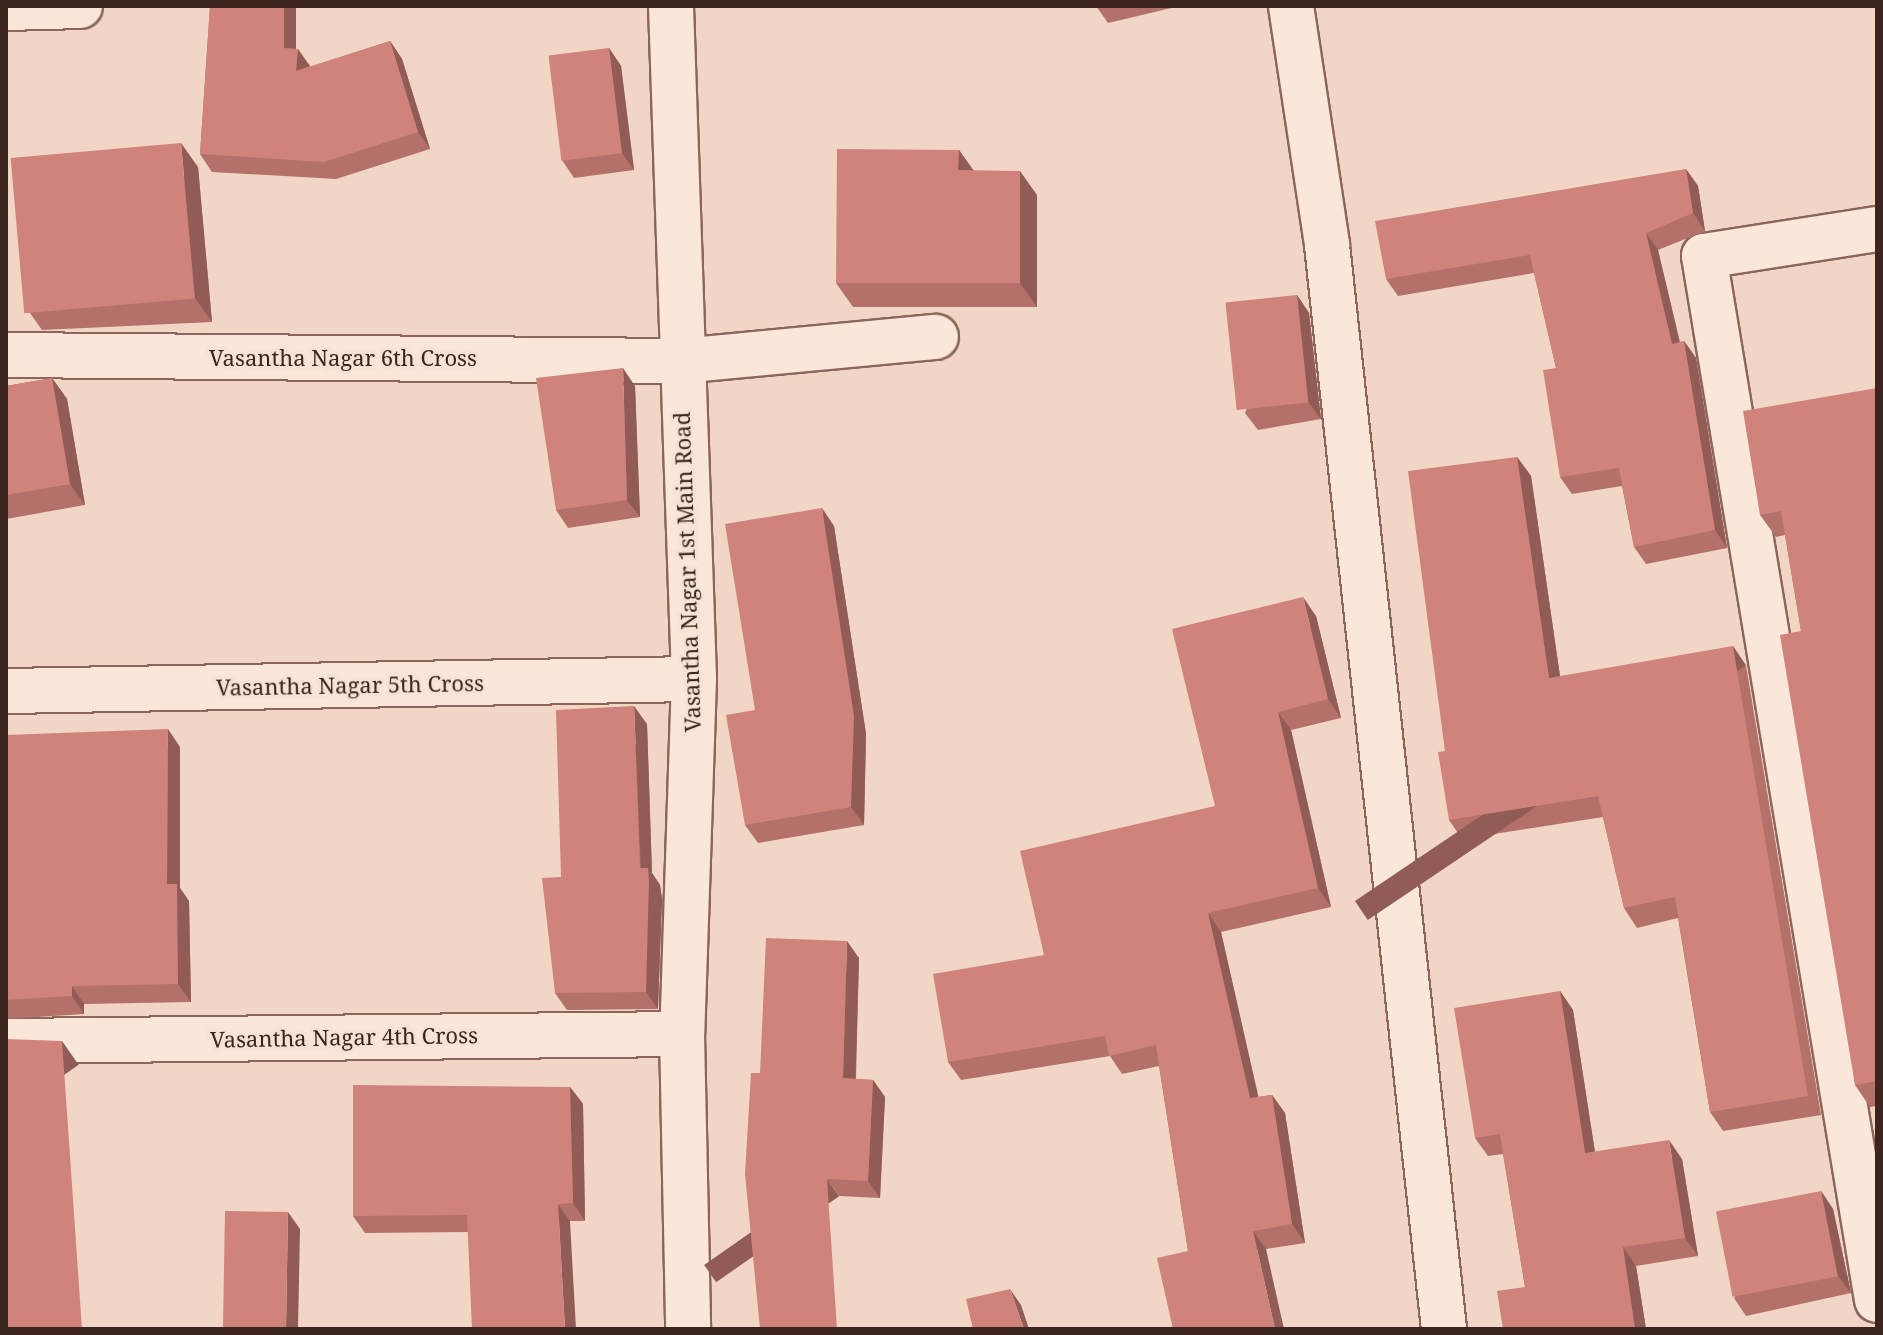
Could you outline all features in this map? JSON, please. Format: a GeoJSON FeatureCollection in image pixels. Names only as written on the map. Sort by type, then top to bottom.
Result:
{"type":"FeatureCollection","features":[{"type":"Feature","properties":{"kind":"street"},"geometry":{"type":"LineString","coordinates":[[6,8],[80,6]]}},
{"type":"Feature","properties":{"kind":"street","name":"Vasantha Nagar 1st Main Road"},"geometry":{"type":"LineString","coordinates":[[671,6],[680,361],[694,679],[682,1034],[688,1329]]}},
{"type":"Feature","properties":{"kind":"street"},"geometry":{"type":"LineString","coordinates":[[1291,6],[1327,245],[1444,1329]]}},
{"type":"Feature","properties":{"kind":"street"},"geometry":{"type":"LineString","coordinates":[[1877,229],[1704,256],[1877,1300]]}},
{"type":"Feature","properties":{"kind":"street","name":"Vasantha Nagar 6th Cross"},"geometry":{"type":"LineString","coordinates":[[6,355],[680,361],[936,337]]}},
{"type":"Feature","properties":{"kind":"street","name":"Vasantha Nagar 5th Cross"},"geometry":{"type":"LineString","coordinates":[[6,691],[694,679]]}},
{"type":"Feature","properties":{"kind":"street","name":"Vasantha Nagar 4th Cross"},"geometry":{"type":"LineString","coordinates":[[6,1041],[682,1034]]}},
{"type":"Feature","properties":{"kind":"street"},"geometry":{"type":"LineString","coordinates":[[1875,1329],[1877,1306]]}},
{"type":"Feature","properties":{"kind":"building"},"geometry":{"type":"Polygon","coordinates":[[[210,6],[284,6],[284,48],[298,49],[296,71],[390,41],[418,132],[324,162],[200,154],[210,6]]]}},
{"type":"Feature","properties":{"kind":"building"},"geometry":{"type":"Polygon","coordinates":[[[609,48],[622,153],[561,161],[548,55],[609,48]]]}},
{"type":"Feature","properties":{"kind":"building"},"geometry":{"type":"Polygon","coordinates":[[[181,143],[195,298],[24,313],[11,158],[181,143]]]}},
{"type":"Feature","properties":{"kind":"building"},"geometry":{"type":"Polygon","coordinates":[[[837,149],[959,150],[958,170],[1020,171],[1020,283],[836,283],[837,149]]]}},
{"type":"Feature","properties":{"kind":"building"},"geometry":{"type":"Polygon","coordinates":[[[1686,169],[1693,213],[1646,233],[1672,344],[1684,341],[1715,530],[1634,547],[1619,468],[1560,477],[1543,370],[1556,368],[1530,255],[1386,279],[1375,221],[1686,169]]]}},
{"type":"Feature","properties":{"kind":"building"},"geometry":{"type":"Polygon","coordinates":[[[1297,295],[1308,402],[1237,410],[1225,303],[1297,295]]]}},
{"type":"Feature","properties":{"kind":"building"},"geometry":{"type":"Polygon","coordinates":[[[623,368],[627,500],[556,510],[536,378],[623,368]]]}},
{"type":"Feature","properties":{"kind":"building"},"geometry":{"type":"Polygon","coordinates":[[[52,378],[70,484],[6,495],[6,386],[52,378]]]}},
{"type":"Feature","properties":{"kind":"building"},"geometry":{"type":"Polygon","coordinates":[[[1877,388],[1877,1081],[1855,1085],[1780,635],[1801,631],[1781,511],[1760,515],[1743,411],[1877,388]]]}},
{"type":"Feature","properties":{"kind":"building"},"geometry":{"type":"Polygon","coordinates":[[[1517,457],[1549,678],[1733,646],[1808,1096],[1710,1112],[1675,897],[1624,908],[1598,796],[1449,820],[1438,752],[1445,751],[1408,471],[1517,457]]]}},
{"type":"Feature","properties":{"kind":"building"},"geometry":{"type":"Polygon","coordinates":[[[822,508],[854,716],[851,807],[745,825],[726,715],[755,710],[725,524],[822,508]]]}},
{"type":"Feature","properties":{"kind":"building"},"geometry":{"type":"Polygon","coordinates":[[[1303,597],[1328,699],[1278,712],[1318,888],[1208,913],[1250,1098],[1272,1095],[1292,1224],[1253,1231],[1275,1329],[1173,1329],[1157,1258],[1188,1251],[1156,1045],[1109,1056],[1105,1036],[948,1062],[933,974],[1044,955],[1020,851],[1215,806],[1172,629],[1303,597]]]}},
{"type":"Feature","properties":{"kind":"building"},"geometry":{"type":"Polygon","coordinates":[[[634,706],[640,868],[648,868],[649,881],[646,992],[555,993],[542,878],[561,877],[556,710],[634,706]]]}},
{"type":"Feature","properties":{"kind":"building"},"geometry":{"type":"Polygon","coordinates":[[[168,729],[167,884],[177,884],[178,984],[72,986],[72,996],[6,1000],[6,735],[168,729]]]}},
{"type":"Feature","properties":{"kind":"building"},"geometry":{"type":"Polygon","coordinates":[[[766,938],[847,941],[843,1078],[873,1080],[868,1181],[827,1179],[837,1329],[760,1329],[745,1174],[751,1073],[760,1073],[766,938]]]}},
{"type":"Feature","properties":{"kind":"building"},"geometry":{"type":"Polygon","coordinates":[[[1560,991],[1585,1153],[1669,1140],[1685,1238],[1623,1247],[1635,1329],[1503,1329],[1497,1291],[1525,1287],[1500,1134],[1475,1138],[1454,1008],[1560,991]]]}},
{"type":"Feature","properties":{"kind":"building"},"geometry":{"type":"Polygon","coordinates":[[[6,1039],[62,1041],[82,1329],[6,1329],[6,1039]]]}},
{"type":"Feature","properties":{"kind":"building"},"geometry":{"type":"Polygon","coordinates":[[[353,1085],[570,1087],[573,1203],[558,1204],[565,1329],[472,1329],[467,1215],[353,1216],[353,1085]]]}},
{"type":"Feature","properties":{"kind":"building"},"geometry":{"type":"Polygon","coordinates":[[[1821,1191],[1838,1276],[1733,1297],[1716,1211],[1821,1191]]]}},
{"type":"Feature","properties":{"kind":"building"},"geometry":{"type":"Polygon","coordinates":[[[225,1211],[288,1212],[286,1329],[223,1328],[225,1211]]]}},
{"type":"Feature","properties":{"kind":"building"},"geometry":{"type":"Polygon","coordinates":[[[1010,1289],[1024,1329],[973,1329],[966,1299],[1010,1289]]]}}]}
